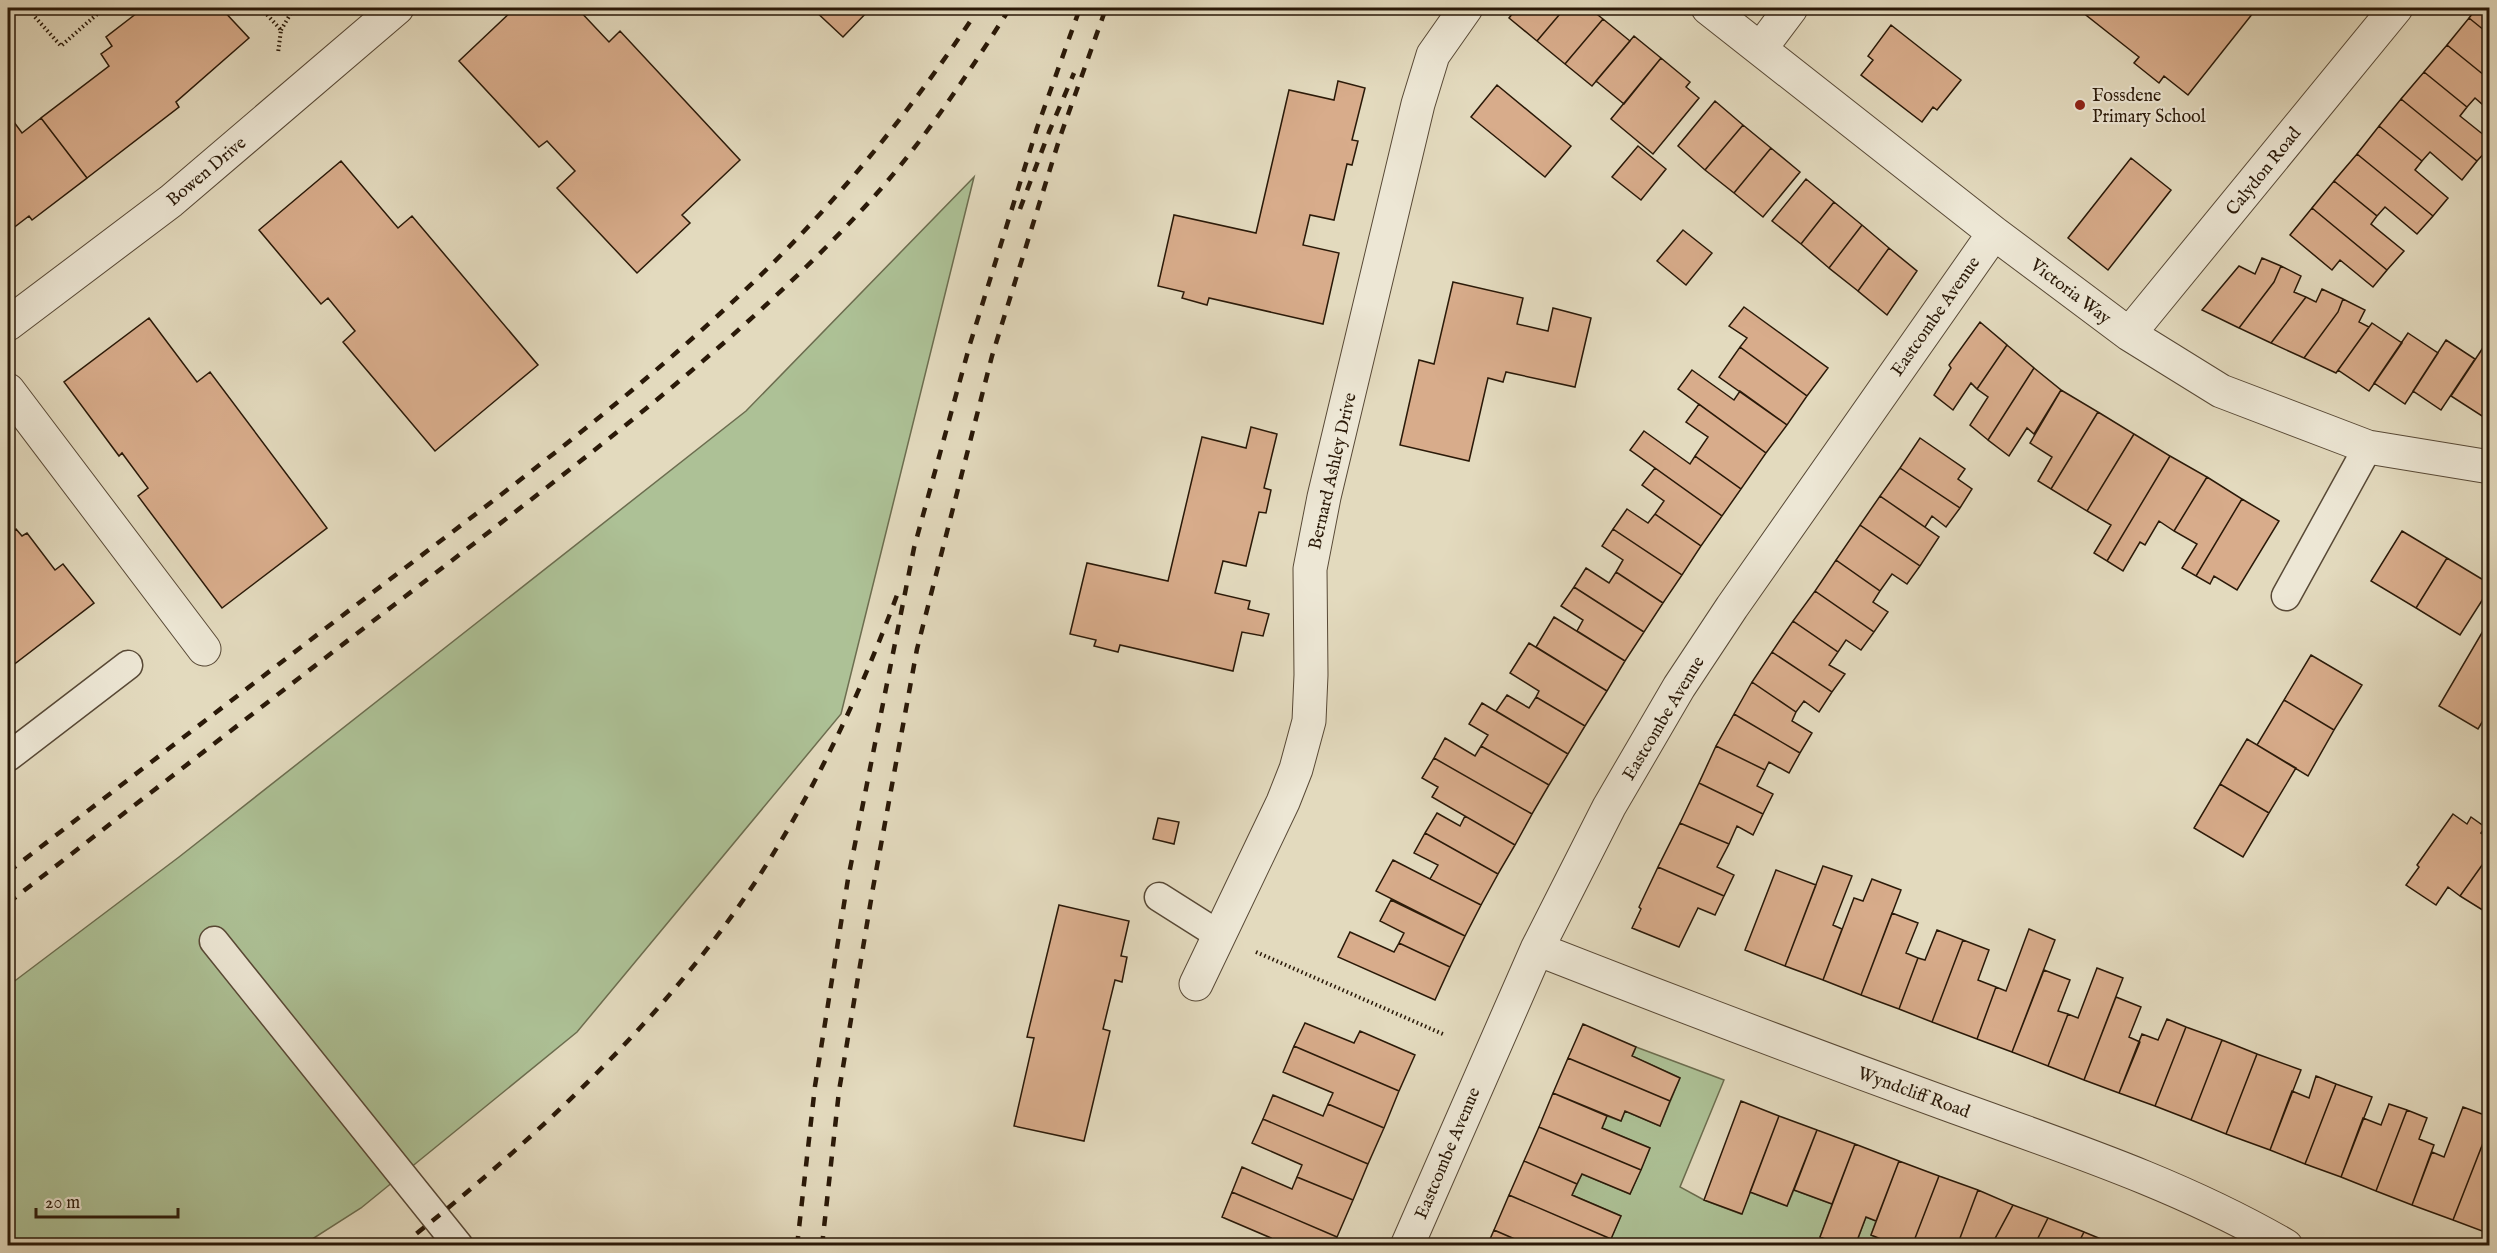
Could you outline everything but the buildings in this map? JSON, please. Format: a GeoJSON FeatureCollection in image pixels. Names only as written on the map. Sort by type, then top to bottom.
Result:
{"type":"FeatureCollection","features":[{"type":"Feature","properties":{"kind":"street","name":"Bowen Drive"},"geometry":{"type":"LineString","coordinates":[[8,324],[171,201],[397,8]]}},
{"type":"Feature","properties":{"kind":"street","name":"Bernard Ashley Drive"},"geometry":{"type":"LineString","coordinates":[[1196,984],[1283,802],[1296,769],[1306,730],[1311,675],[1310,569],[1324,497],[1418,104],[1433,55],[1466,8]]}},
{"type":"Feature","properties":{"kind":"street","name":"Victoria Way"},"geometry":{"type":"LineString","coordinates":[[1708,8],[1994,233],[2129,334],[2221,391],[2368,447],[2490,467]]}},
{"type":"Feature","properties":{"kind":"street"},"geometry":{"type":"LineString","coordinates":[[1761,48],[1791,8]]}},
{"type":"Feature","properties":{"kind":"street","name":"Calydon Road"},"geometry":{"type":"LineString","coordinates":[[2129,334],[2396,8]]}},
{"type":"Feature","properties":{"kind":"street","name":"Eastcombe Avenue"},"geometry":{"type":"LineString","coordinates":[[1407,1245],[1537,949],[1609,807],[1679,687],[1739,597],[1994,233]]}},
{"type":"Feature","properties":{"kind":"street"},"geometry":{"type":"LineString","coordinates":[[8,390],[204,649]]}},
{"type":"Feature","properties":{"kind":"street","name":"Wyndcliff Road"},"geometry":{"type":"LineString","coordinates":[[1537,949],[1800,1051],[2127,1169],[2286,1245]]}},
{"type":"Feature","properties":{"kind":"lane"},"geometry":{"type":"LineString","coordinates":[[2286,596],[2368,447]]}},
{"type":"Feature","properties":{"kind":"lane"},"geometry":{"type":"LineString","coordinates":[[8,757],[128,665]]}},
{"type":"Feature","properties":{"kind":"lane"},"geometry":{"type":"LineString","coordinates":[[1159,897],[1219,935]]}},
{"type":"Feature","properties":{"kind":"lane"},"geometry":{"type":"LineString","coordinates":[[214,940],[459,1245]]}},
{"type":"Feature","properties":{"kind":"path"},"geometry":{"type":"LineString","coordinates":[[35,17],[61,46],[104,8]]}},
{"type":"Feature","properties":{"kind":"path"},"geometry":{"type":"LineString","coordinates":[[280,30],[294,8]]}},
{"type":"Feature","properties":{"kind":"path"},"geometry":{"type":"LineString","coordinates":[[1219,935],[1445,1035]]}},
{"type":"Feature","properties":{"kind":"green space"},"geometry":{"type":"Polygon","coordinates":[[[974,177],[841,714],[577,1032],[361,1208],[303,1245],[8,1246],[8,986],[179,857],[746,411],[974,177]]]}},
{"type":"Feature","properties":{"kind":"green space"},"geometry":{"type":"Polygon","coordinates":[[[1636,1047],[1724,1080],[1680,1187],[1704,1200],[1741,1214],[1750,1192],[1787,1206],[1794,1190],[1832,1204],[1820,1237],[1843,1245],[1608,1245],[1621,1216],[1572,1195],[1582,1174],[1630,1194],[1650,1148],[1602,1128],[1607,1116],[1621,1121],[1625,1111],[1660,1126],[1680,1078],[1632,1056],[1636,1047]]]}},
{"type":"Feature","properties":{"kind":"green space"},"geometry":{"type":"Polygon","coordinates":[[[1866,1217],[1876,1221],[1871,1235],[1898,1245],[1855,1246],[1866,1217]]]}},
{"type":"Feature","properties":{"kind":"railway"},"geometry":{"type":"LineString","coordinates":[[8,872],[538,466],[633,390],[724,310],[798,238],[854,176],[932,77],[979,8]]}},
{"type":"Feature","properties":{"kind":"railway"},"geometry":{"type":"LineString","coordinates":[[8,903],[604,442],[660,397],[769,302],[821,252],[890,178],[945,107],[1010,8]]}},
{"type":"Feature","properties":{"kind":"railway"},"geometry":{"type":"LineString","coordinates":[[797,1246],[815,1086],[848,879],[914,548],[970,344],[1037,128],[1080,8]]}},
{"type":"Feature","properties":{"kind":"railway"},"geometry":{"type":"LineString","coordinates":[[822,1246],[839,1091],[917,649],[992,356],[1060,137],[1106,8]]}},
{"type":"Feature","properties":{"kind":"railway"},"geometry":{"type":"LineString","coordinates":[[1020,209],[1074,73]]}},
{"type":"Feature","properties":{"kind":"railway"},"geometry":{"type":"LineString","coordinates":[[401,1246],[450,1207],[546,1123],[592,1078],[636,1032],[718,935],[776,849],[817,777],[870,664],[900,587]]}},
{"type":"Feature","properties":{"kind":"place","name":"Fossdene Primary School"},"geometry":{"type":"Point","coordinates":[2080,105]}}]}
